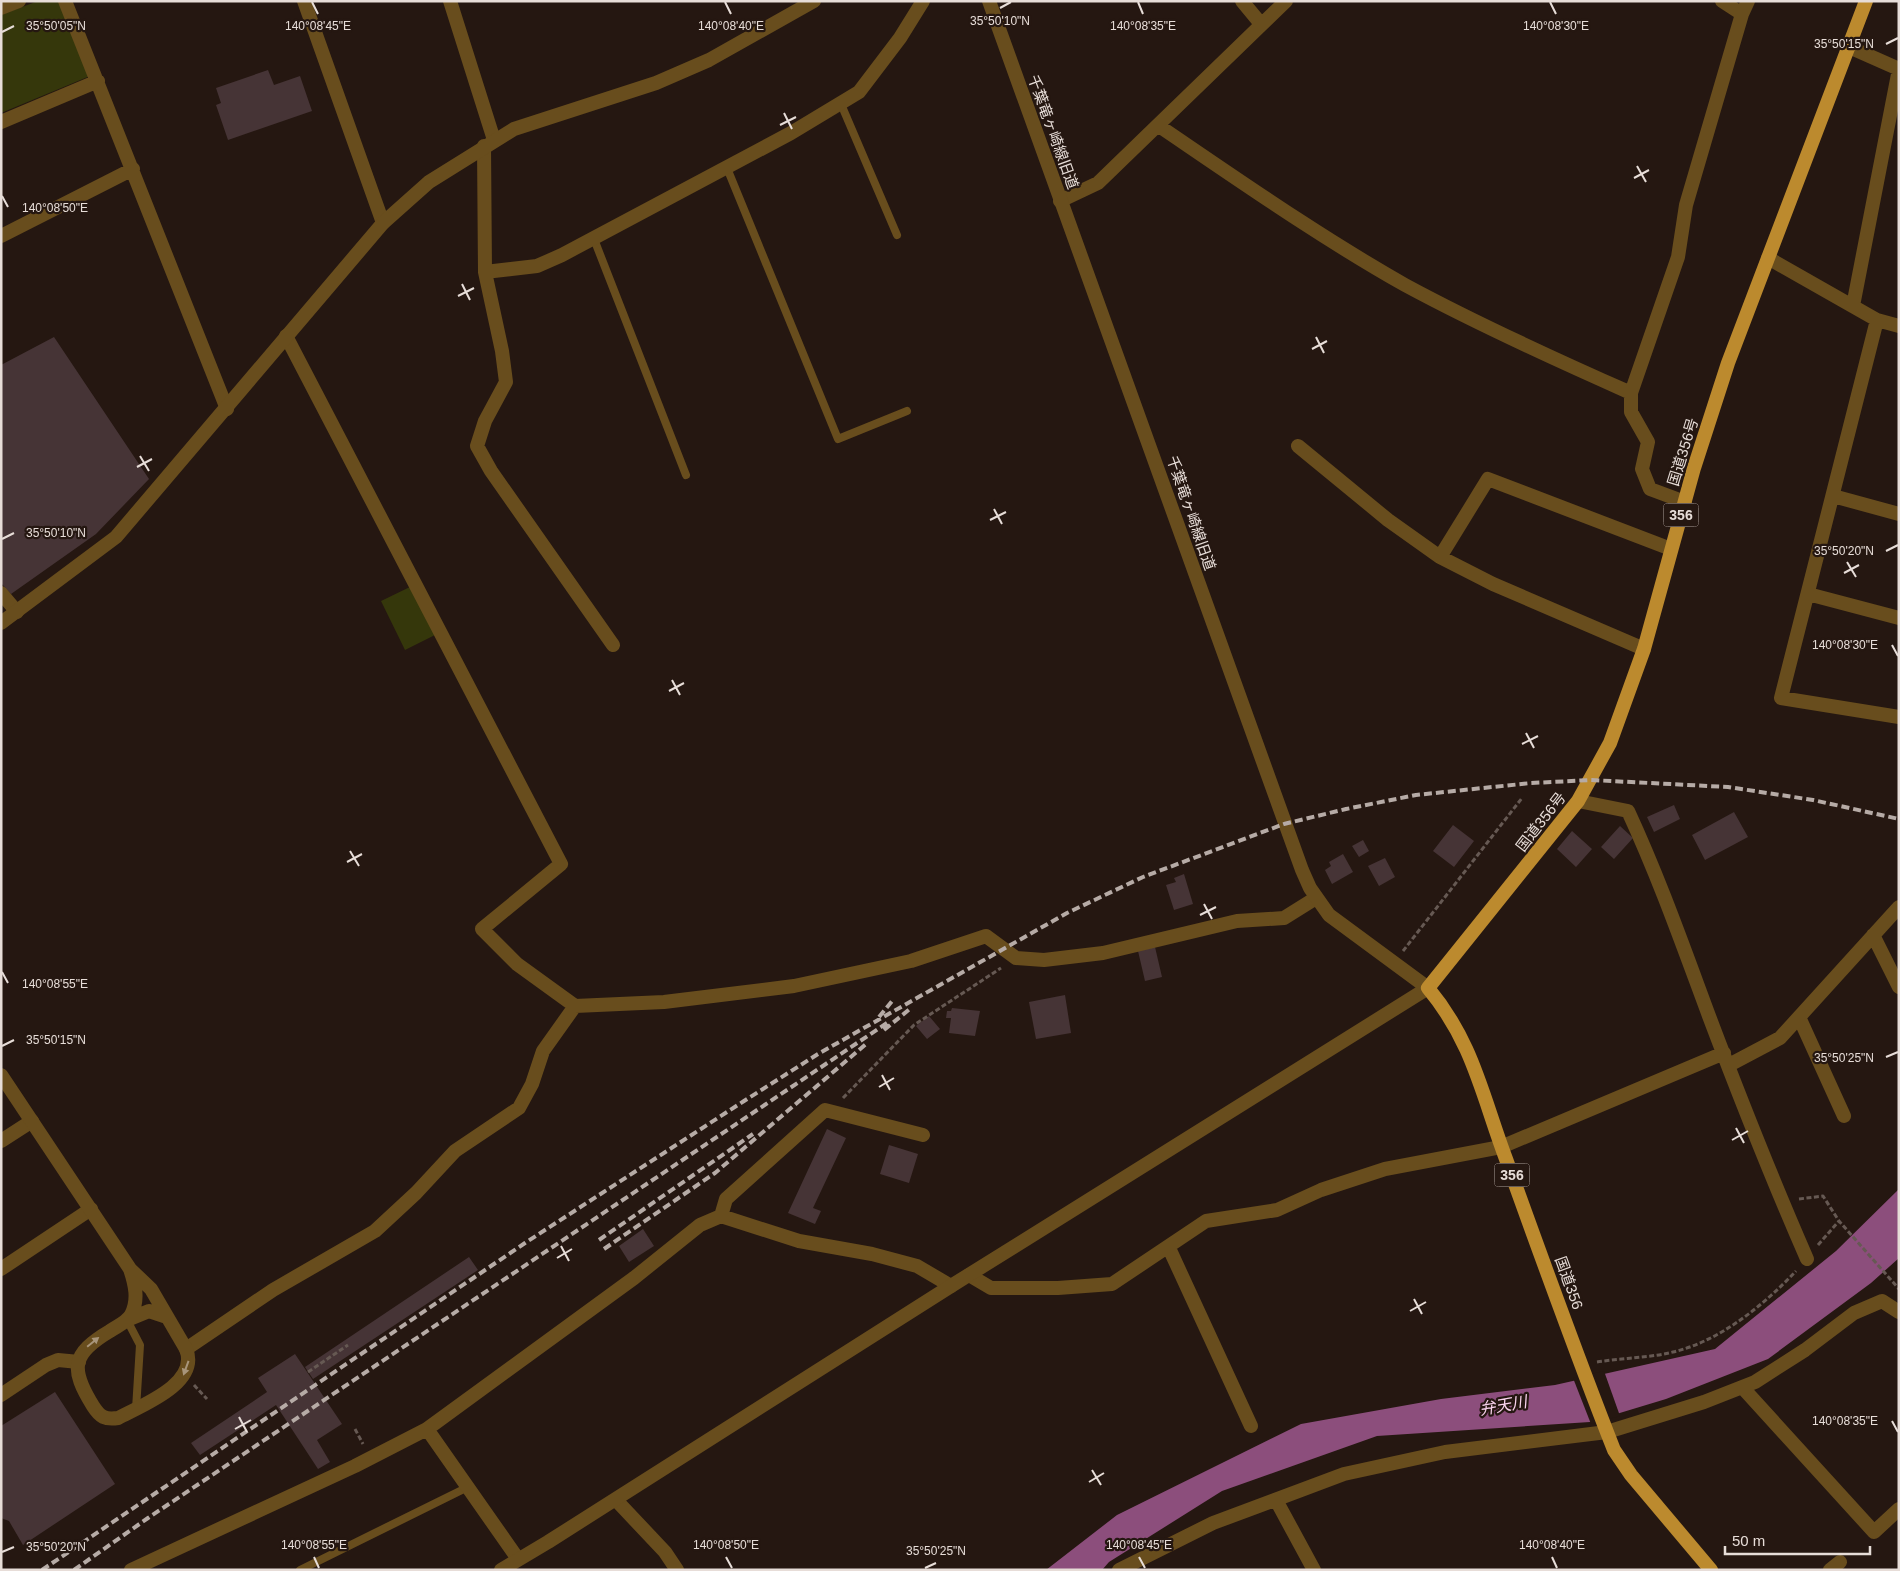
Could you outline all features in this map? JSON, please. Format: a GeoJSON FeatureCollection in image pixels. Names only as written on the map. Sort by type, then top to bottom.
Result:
{"type":"FeatureCollection","features":[{"type":"Feature","properties":{"kind":"highway","name":"国道356号"},"geometry":{"type":"LineString","coordinates":[[1428,988],[1578,801],[1610,743],[1644,649],[1671,549],[1728,363],[1866,1]]}},
{"type":"Feature","properties":{"kind":"highway","name":"国道356"},"geometry":{"type":"LineString","coordinates":[[1428,988],[1457,1027],[1468,1050],[1501,1147],[1605,1428],[1621,1462],[1711,1570]]}},
{"type":"Feature","properties":{"kind":"street"},"geometry":{"type":"LineString","coordinates":[[1,8],[19,1]]}},
{"type":"Feature","properties":{"kind":"street"},"geometry":{"type":"LineString","coordinates":[[65,1],[227,409]]}},
{"type":"Feature","properties":{"kind":"street"},"geometry":{"type":"LineString","coordinates":[[304,1],[383,223]]}},
{"type":"Feature","properties":{"kind":"street"},"geometry":{"type":"LineString","coordinates":[[450,1],[456,16],[489,143],[485,272],[502,351],[506,382],[485,421],[477,446],[491,472],[613,645]]}},
{"type":"Feature","properties":{"kind":"street"},"geometry":{"type":"LineString","coordinates":[[456,16],[462,1]]}},
{"type":"Feature","properties":{"kind":"street"},"geometry":{"type":"LineString","coordinates":[[1,623],[116,537],[227,409],[286,336],[383,223],[429,182],[514,129],[665,80],[709,60],[814,1]]}},
{"type":"Feature","properties":{"kind":"street"},"geometry":{"type":"LineString","coordinates":[[485,272],[537,266],[727,168],[841,104],[859,92],[900,38],[923,1]]}},
{"type":"Feature","properties":{"kind":"street","name":"千葉竜ヶ崎線旧道"},"geometry":{"type":"LineString","coordinates":[[989,1],[1302,870],[1316,898],[1329,915],[1428,988]]}},
{"type":"Feature","properties":{"kind":"street"},"geometry":{"type":"LineString","coordinates":[[1242,1],[1262,24]]}},
{"type":"Feature","properties":{"kind":"street"},"geometry":{"type":"LineString","coordinates":[[1060,201],[1098,183],[1160,126],[1286,1]]}},
{"type":"Feature","properties":{"kind":"street"},"geometry":{"type":"LineString","coordinates":[[1722,1],[1742,14]]}},
{"type":"Feature","properties":{"kind":"street"},"geometry":{"type":"LineString","coordinates":[[1685,502],[1650,489],[1642,469],[1648,442],[1631,412],[1631,393],[1678,258],[1686,205],[1742,14],[1748,1]]}},
{"type":"Feature","properties":{"kind":"street"},"geometry":{"type":"LineString","coordinates":[[1848,46],[1899,69],[1853,306]]}},
{"type":"Feature","properties":{"kind":"street"},"geometry":{"type":"LineString","coordinates":[[1,122],[98,81]]}},
{"type":"Feature","properties":{"kind":"street"},"geometry":{"type":"LineString","coordinates":[[1160,126],[1269,202],[1404,284],[1515,342],[1631,393]]}},
{"type":"Feature","properties":{"kind":"street"},"geometry":{"type":"LineString","coordinates":[[1,236],[133,169]]}},
{"type":"Feature","properties":{"kind":"street"},"geometry":{"type":"LineString","coordinates":[[1768,258],[1877,320],[1899,326]]}},
{"type":"Feature","properties":{"kind":"street"},"geometry":{"type":"LineString","coordinates":[[1877,320],[1781,698],[1899,716]]}},
{"type":"Feature","properties":{"kind":"street"},"geometry":{"type":"LineString","coordinates":[[286,336],[561,864],[482,929],[517,964],[575,1006],[664,1002],[794,986],[911,961],[986,936],[1016,958],[1044,960],[1103,953],[1237,921],[1284,918],[1316,898]]}},
{"type":"Feature","properties":{"kind":"street"},"geometry":{"type":"LineString","coordinates":[[1298,446],[1388,520],[1440,557],[1493,584],[1644,649]]}},
{"type":"Feature","properties":{"kind":"street"},"geometry":{"type":"LineString","coordinates":[[1440,557],[1488,479],[1671,549]]}},
{"type":"Feature","properties":{"kind":"street"},"geometry":{"type":"LineString","coordinates":[[1833,496],[1899,514]]}},
{"type":"Feature","properties":{"kind":"street"},"geometry":{"type":"LineString","coordinates":[[1,593],[17,612]]}},
{"type":"Feature","properties":{"kind":"street"},"geometry":{"type":"LineString","coordinates":[[1808,594],[1899,618]]}},
{"type":"Feature","properties":{"kind":"street"},"geometry":{"type":"LineString","coordinates":[[1578,801],[1628,811],[1651,860],[1726,1059],[1782,1202],[1807,1259]]}},
{"type":"Feature","properties":{"kind":"street"},"geometry":{"type":"LineString","coordinates":[[969,1275],[991,1288],[1058,1288],[1112,1284],[1206,1222],[1278,1210],[1321,1190],[1385,1168],[1501,1147],[1780,1038],[1899,908]]}},
{"type":"Feature","properties":{"kind":"street"},"geometry":{"type":"LineString","coordinates":[[1873,935],[1899,987]]}},
{"type":"Feature","properties":{"kind":"street"},"geometry":{"type":"LineString","coordinates":[[501,1570],[616,1500],[951,1286],[1428,988]]}},
{"type":"Feature","properties":{"kind":"street"},"geometry":{"type":"LineString","coordinates":[[186,1349],[273,1290],[375,1231],[416,1193],[456,1151],[519,1108],[532,1084],[543,1051],[575,1006]]}},
{"type":"Feature","properties":{"kind":"street"},"geometry":{"type":"LineString","coordinates":[[1799,1017],[1844,1116]]}},
{"type":"Feature","properties":{"kind":"street"},"geometry":{"type":"LineString","coordinates":[[1,1075],[130,1270],[151,1289],[186,1349],[189,1357],[189,1366],[185,1375],[176,1384],[118,1418],[103,1418],[80,1385],[77,1374],[79,1362],[84,1351],[92,1342],[127,1320],[149,1311],[158,1312],[167,1317]]}},
{"type":"Feature","properties":{"kind":"street"},"geometry":{"type":"LineString","coordinates":[[721,1216],[726,1199],[825,1110],[923,1135]]}},
{"type":"Feature","properties":{"kind":"street"},"geometry":{"type":"LineString","coordinates":[[1,1141],[32,1120]]}},
{"type":"Feature","properties":{"kind":"street"},"geometry":{"type":"LineString","coordinates":[[1,1269],[91,1210]]}},
{"type":"Feature","properties":{"kind":"street"},"geometry":{"type":"LineString","coordinates":[[131,1570],[355,1466],[427,1429],[634,1278],[700,1225],[721,1216],[799,1241],[872,1254],[917,1266],[951,1286]]}},
{"type":"Feature","properties":{"kind":"street"},"geometry":{"type":"LineString","coordinates":[[1169,1248],[1251,1426]]}},
{"type":"Feature","properties":{"kind":"street"},"geometry":{"type":"LineString","coordinates":[[127,1320],[132,1313],[136,1296],[130,1270]]}},
{"type":"Feature","properties":{"kind":"street"},"geometry":{"type":"LineString","coordinates":[[1120,1570],[1213,1523],[1344,1474],[1445,1452],[1605,1428],[1704,1402],[1755,1382],[1805,1350],[1854,1313],[1882,1301],[1899,1312]]}},
{"type":"Feature","properties":{"kind":"street"},"geometry":{"type":"LineString","coordinates":[[1,1395],[46,1365],[58,1360],[79,1362]]}},
{"type":"Feature","properties":{"kind":"street"},"geometry":{"type":"LineString","coordinates":[[1742,1387],[1874,1532],[1899,1509]]}},
{"type":"Feature","properties":{"kind":"street"},"geometry":{"type":"LineString","coordinates":[[427,1429],[518,1559]]}},
{"type":"Feature","properties":{"kind":"street"},"geometry":{"type":"LineString","coordinates":[[616,1500],[666,1552],[677,1570]]}},
{"type":"Feature","properties":{"kind":"street"},"geometry":{"type":"LineString","coordinates":[[1276,1500],[1314,1570]]}},
{"type":"Feature","properties":{"kind":"lane"},"geometry":{"type":"LineString","coordinates":[[841,104],[897,235]]}},
{"type":"Feature","properties":{"kind":"lane"},"geometry":{"type":"LineString","coordinates":[[727,168],[838,439],[908,411]]}},
{"type":"Feature","properties":{"kind":"lane"},"geometry":{"type":"LineString","coordinates":[[594,238],[686,475]]}},
{"type":"Feature","properties":{"kind":"lane"},"geometry":{"type":"LineString","coordinates":[[127,1320],[140,1345],[136,1409]]}},
{"type":"Feature","properties":{"kind":"lane"},"geometry":{"type":"LineString","coordinates":[[300,1570],[468,1487]]}},
{"type":"Feature","properties":{"kind":"path"},"geometry":{"type":"LineString","coordinates":[[1393,963],[1522,798]]}},
{"type":"Feature","properties":{"kind":"path"},"geometry":{"type":"LineString","coordinates":[[831,1111],[914,1025],[1016,958]]}},
{"type":"Feature","properties":{"kind":"path"},"geometry":{"type":"LineString","coordinates":[[1782,1202],[1822,1196],[1838,1221],[1899,1289]]}},
{"type":"Feature","properties":{"kind":"path"},"geometry":{"type":"LineString","coordinates":[[1583,1367],[1674,1352],[1729,1329],[1777,1292],[1838,1221]]}},
{"type":"Feature","properties":{"kind":"path"},"geometry":{"type":"LineString","coordinates":[[308,1372],[348,1345]]}},
{"type":"Feature","properties":{"kind":"shaded area"},"geometry":{"type":"Polygon","coordinates":[[[38,1],[62,1],[90,76],[1,113],[1,15],[38,1]]]}},
{"type":"Feature","properties":{"kind":"shaded area"},"geometry":{"type":"Polygon","coordinates":[[[412,586],[437,634],[405,650],[381,601],[412,586]]]}},
{"type":"Feature","properties":{"kind":"water","name":"弁天川"},"geometry":{"type":"Polygon","coordinates":[[[1899,1189],[1899,1258],[1871,1283],[1768,1359],[1666,1399],[1590,1422],[1377,1436],[1222,1491],[1109,1562],[1102,1570],[1046,1570],[1117,1515],[1301,1424],[1441,1399],[1555,1385],[1715,1349],[1836,1251],[1899,1189]]]}},
{"type":"Feature","properties":{"kind":"pier"},"geometry":{"type":"Polygon","coordinates":[[[1604,1371],[1620,1416],[1591,1424],[1573,1378],[1604,1371]]]}},
{"type":"Feature","properties":{"kind":"building"},"geometry":{"type":"Polygon","coordinates":[[[268,70],[274,85],[300,76],[312,111],[228,140],[216,105],[221,103],[216,88],[268,70]]]}},
{"type":"Feature","properties":{"kind":"building"},"geometry":{"type":"Polygon","coordinates":[[[54,337],[149,479],[96,534],[11,594],[1,583],[1,365],[54,337]]]}},
{"type":"Feature","properties":{"kind":"building"},"geometry":{"type":"Polygon","coordinates":[[[1674,805],[1680,819],[1654,832],[1647,817],[1674,805]]]}},
{"type":"Feature","properties":{"kind":"building"},"geometry":{"type":"Polygon","coordinates":[[[1734,812],[1748,837],[1705,860],[1692,835],[1734,812]]]}},
{"type":"Feature","properties":{"kind":"building"},"geometry":{"type":"Polygon","coordinates":[[[1453,825],[1474,841],[1454,867],[1433,851],[1453,825]]]}},
{"type":"Feature","properties":{"kind":"building"},"geometry":{"type":"Polygon","coordinates":[[[1620,826],[1633,838],[1614,859],[1601,847],[1620,826]]]}},
{"type":"Feature","properties":{"kind":"building"},"geometry":{"type":"Polygon","coordinates":[[[1572,831],[1592,849],[1576,867],[1557,849],[1572,831]]]}},
{"type":"Feature","properties":{"kind":"building"},"geometry":{"type":"Polygon","coordinates":[[[1363,840],[1369,851],[1359,857],[1352,846],[1363,840]]]}},
{"type":"Feature","properties":{"kind":"building"},"geometry":{"type":"Polygon","coordinates":[[[1343,854],[1353,872],[1332,884],[1325,870],[1331,866],[1329,862],[1343,854]]]}},
{"type":"Feature","properties":{"kind":"building"},"geometry":{"type":"Polygon","coordinates":[[[1385,858],[1395,877],[1379,886],[1368,866],[1385,858]]]}},
{"type":"Feature","properties":{"kind":"building"},"geometry":{"type":"Polygon","coordinates":[[[1184,874],[1193,904],[1174,910],[1166,885],[1176,882],[1174,878],[1184,874]]]}},
{"type":"Feature","properties":{"kind":"building"},"geometry":{"type":"Polygon","coordinates":[[[1155,947],[1162,977],[1145,981],[1138,951],[1155,947]]]}},
{"type":"Feature","properties":{"kind":"building"},"geometry":{"type":"Polygon","coordinates":[[[1065,995],[1071,1033],[1036,1039],[1029,1002],[1065,995]]]}},
{"type":"Feature","properties":{"kind":"building"},"geometry":{"type":"Polygon","coordinates":[[[952,1008],[980,1011],[975,1036],[949,1033],[951,1018],[946,1018],[947,1011],[951,1011],[952,1008]]]}},
{"type":"Feature","properties":{"kind":"building"},"geometry":{"type":"Polygon","coordinates":[[[929,1016],[940,1029],[927,1039],[916,1026],[929,1016]]]}},
{"type":"Feature","properties":{"kind":"building"},"geometry":{"type":"Polygon","coordinates":[[[827,1129],[846,1138],[813,1208],[821,1211],[815,1224],[788,1213],[827,1129]]]}},
{"type":"Feature","properties":{"kind":"building"},"geometry":{"type":"Polygon","coordinates":[[[889,1145],[918,1154],[909,1183],[880,1174],[889,1145]]]}},
{"type":"Feature","properties":{"kind":"building"},"geometry":{"type":"Polygon","coordinates":[[[643,1229],[654,1246],[629,1262],[619,1246],[643,1229]]]}},
{"type":"Feature","properties":{"kind":"building"},"geometry":{"type":"Polygon","coordinates":[[[469,1257],[478,1270],[313,1379],[305,1367],[469,1257]]]}},
{"type":"Feature","properties":{"kind":"building"},"geometry":{"type":"Polygon","coordinates":[[[295,1354],[342,1424],[317,1440],[330,1462],[318,1469],[276,1405],[200,1455],[191,1443],[267,1392],[258,1378],[295,1354]]]}},
{"type":"Feature","properties":{"kind":"building"},"geometry":{"type":"Polygon","coordinates":[[[55,1392],[115,1484],[23,1545],[9,1521],[1,1518],[1,1426],[55,1392]]]}},
{"type":"Feature","properties":{"kind":"railway"},"geometry":{"type":"LineString","coordinates":[[42,1570],[525,1243],[818,1054],[1067,913],[1143,877],[1284,824],[1416,795],[1531,783],[1591,780],[1728,787],[1813,800],[1899,819]]}},
{"type":"Feature","properties":{"kind":"railway"},"geometry":{"type":"LineString","coordinates":[[879,1017],[893,1000]]}},
{"type":"Feature","properties":{"kind":"railway"},"geometry":{"type":"LineString","coordinates":[[884,1030],[911,1008]]}},
{"type":"Feature","properties":{"kind":"railway"},"geometry":{"type":"LineString","coordinates":[[74,1570],[148,1518],[887,1023]]}},
{"type":"Feature","properties":{"kind":"railway"},"geometry":{"type":"LineString","coordinates":[[604,1249],[715,1173],[866,1044]]}},
{"type":"Feature","properties":{"kind":"railway"},"geometry":{"type":"LineString","coordinates":[[599,1240],[753,1134]]}}]}
